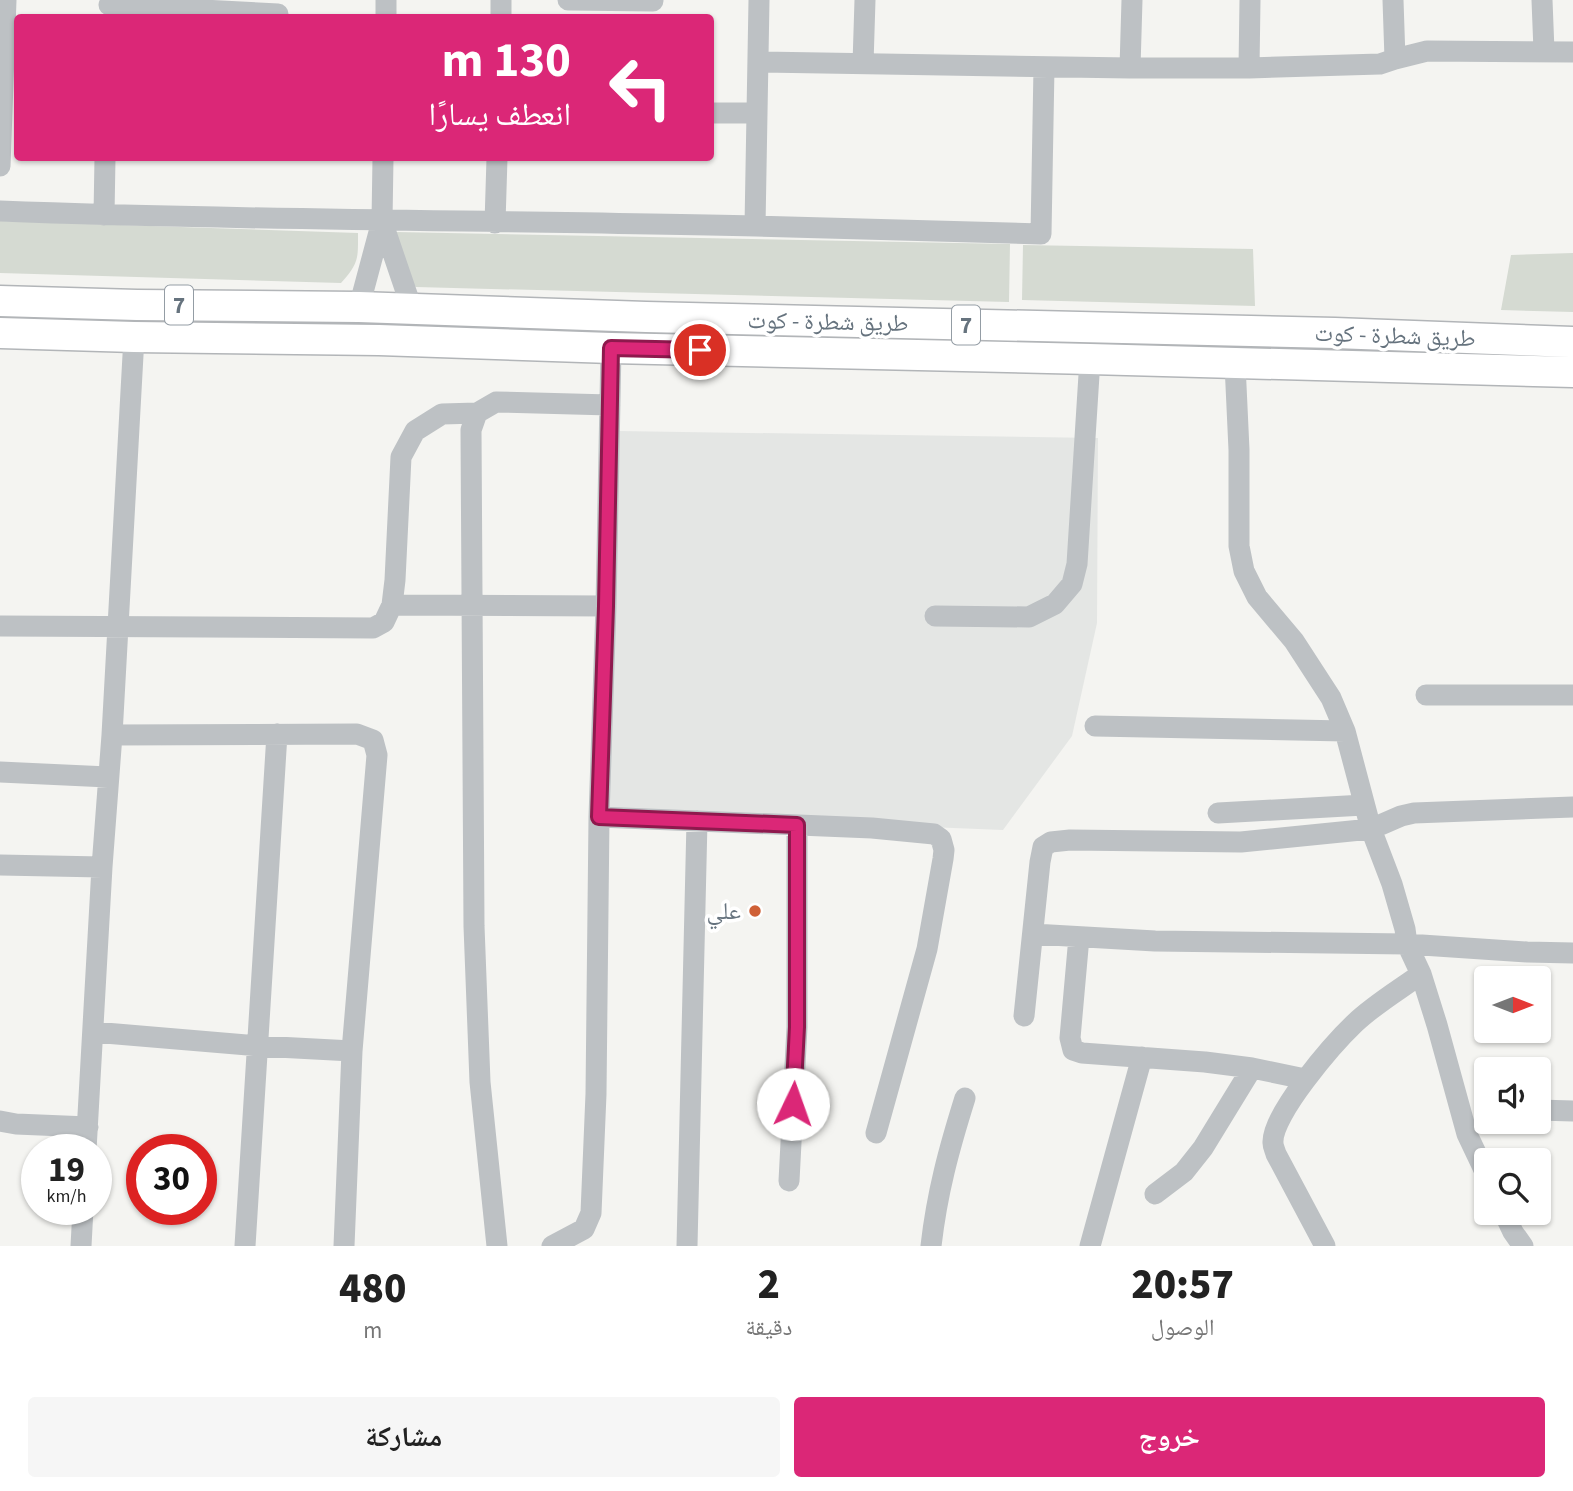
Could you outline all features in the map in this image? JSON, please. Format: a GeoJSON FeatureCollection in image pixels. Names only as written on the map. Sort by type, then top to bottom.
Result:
{"type":"FeatureCollection","features":[{"type":"Feature","properties":{"kind":"highway","name":"طريق شطرة - كوت"},"geometry":{"type":"LineString","coordinates":[[1,302],[359,307],[646,317],[1335,333],[1573,342]]}},
{"type":"Feature","properties":{"kind":"highway"},"geometry":{"type":"LineString","coordinates":[[645,349],[646,317]]}},
{"type":"Feature","properties":{"kind":"highway","name":"طريق شطرة - كوت"},"geometry":{"type":"LineString","coordinates":[[0,332],[1573,372]]}},
{"type":"Feature","properties":{"kind":"street"},"geometry":{"type":"LineString","coordinates":[[0,166],[6,0]]}},
{"type":"Feature","properties":{"kind":"street"},"geometry":{"type":"LineString","coordinates":[[568,0],[653,0]]}},
{"type":"Feature","properties":{"kind":"street"},"geometry":{"type":"LineString","coordinates":[[755,226],[759,0]]}},
{"type":"Feature","properties":{"kind":"street"},"geometry":{"type":"LineString","coordinates":[[863,64],[865,0]]}},
{"type":"Feature","properties":{"kind":"street"},"geometry":{"type":"LineString","coordinates":[[1129,68],[1132,0]]}},
{"type":"Feature","properties":{"kind":"street"},"geometry":{"type":"LineString","coordinates":[[1249,68],[1250,0]]}},
{"type":"Feature","properties":{"kind":"street"},"geometry":{"type":"LineString","coordinates":[[1393,0],[1395,58]]}},
{"type":"Feature","properties":{"kind":"street"},"geometry":{"type":"LineString","coordinates":[[1542,0],[1544,51]]}},
{"type":"Feature","properties":{"kind":"street"},"geometry":{"type":"LineString","coordinates":[[109,7],[278,10]]}},
{"type":"Feature","properties":{"kind":"street"},"geometry":{"type":"LineString","coordinates":[[758,62],[1249,68],[1380,64],[1427,51],[1573,52]]}},
{"type":"Feature","properties":{"kind":"street"},"geometry":{"type":"LineString","coordinates":[[0,212],[1041,234],[1044,67]]}},
{"type":"Feature","properties":{"kind":"street"},"geometry":{"type":"LineString","coordinates":[[714,113],[757,113]]}},
{"type":"Feature","properties":{"kind":"street"},"geometry":{"type":"LineString","coordinates":[[104,215],[105,161]]}},
{"type":"Feature","properties":{"kind":"street"},"geometry":{"type":"LineString","coordinates":[[359,307],[382,221],[383,161]]}},
{"type":"Feature","properties":{"kind":"street"},"geometry":{"type":"LineString","coordinates":[[495,222],[497,161]]}},
{"type":"Feature","properties":{"kind":"street"},"geometry":{"type":"LineString","coordinates":[[382,221],[412,309]]}},
{"type":"Feature","properties":{"kind":"street"},"geometry":{"type":"LineString","coordinates":[[87,1134],[134,337]]}},
{"type":"Feature","properties":{"kind":"street"},"geometry":{"type":"LineString","coordinates":[[552,1246],[584,1228],[591,1213],[596,1094],[599,817],[611,348]]}},
{"type":"Feature","properties":{"kind":"street"},"geometry":{"type":"LineString","coordinates":[[935,616],[1029,618],[1055,604],[1072,584],[1077,564],[1090,359]]}},
{"type":"Feature","properties":{"kind":"street"},"geometry":{"type":"LineString","coordinates":[[1236,363],[1240,450],[1239,546],[1244,571],[1257,597],[1294,641],[1331,698],[1345,731],[1371,829],[1392,884],[1407,944],[1421,974],[1467,1134],[1474,1149]]}},
{"type":"Feature","properties":{"kind":"street"},"geometry":{"type":"LineString","coordinates":[[0,626],[373,628],[384,622],[392,605],[401,457],[415,431],[442,414],[477,413],[496,402],[610,405]]}},
{"type":"Feature","properties":{"kind":"street"},"geometry":{"type":"LineString","coordinates":[[477,413],[471,430],[474,926],[480,1083],[497,1246]]}},
{"type":"Feature","properties":{"kind":"street"},"geometry":{"type":"LineString","coordinates":[[392,605],[606,606]]}},
{"type":"Feature","properties":{"kind":"street"},"geometry":{"type":"LineString","coordinates":[[1426,695],[1573,695]]}},
{"type":"Feature","properties":{"kind":"street"},"geometry":{"type":"LineString","coordinates":[[1095,726],[1345,731]]}},
{"type":"Feature","properties":{"kind":"street"},"geometry":{"type":"LineString","coordinates":[[245,1246],[277,734]]}},
{"type":"Feature","properties":{"kind":"street"},"geometry":{"type":"LineString","coordinates":[[112,735],[356,734],[373,740],[377,755],[352,1051],[344,1246]]}},
{"type":"Feature","properties":{"kind":"street"},"geometry":{"type":"LineString","coordinates":[[0,772],[108,777]]}},
{"type":"Feature","properties":{"kind":"street"},"geometry":{"type":"LineString","coordinates":[[1218,813],[1364,805]]}},
{"type":"Feature","properties":{"kind":"street"},"geometry":{"type":"LineString","coordinates":[[1024,1016],[1040,862],[1043,848],[1051,842],[1241,842],[1371,829],[1414,813],[1573,807]]}},
{"type":"Feature","properties":{"kind":"street"},"geometry":{"type":"LineString","coordinates":[[599,817],[872,828],[934,834],[941,839],[943,859],[927,950],[876,1133]]}},
{"type":"Feature","properties":{"kind":"street"},"geometry":{"type":"LineString","coordinates":[[687,1246],[697,821]]}},
{"type":"Feature","properties":{"kind":"street"},"geometry":{"type":"LineString","coordinates":[[789,1181],[797,1027],[797,825]]}},
{"type":"Feature","properties":{"kind":"street"},"geometry":{"type":"LineString","coordinates":[[0,864],[102,867]]}},
{"type":"Feature","properties":{"kind":"street"},"geometry":{"type":"LineString","coordinates":[[1032,934],[1155,941],[1407,944],[1573,953]]}},
{"type":"Feature","properties":{"kind":"street"},"geometry":{"type":"LineString","coordinates":[[1079,937],[1070,1038],[1073,1050],[1252,1068],[1305,1079]]}},
{"type":"Feature","properties":{"kind":"street"},"geometry":{"type":"LineString","coordinates":[[1325,1246],[1276,1154],[1273,1142],[1277,1125],[1305,1079],[1355,1022],[1421,974]]}},
{"type":"Feature","properties":{"kind":"street"},"geometry":{"type":"LineString","coordinates":[[93,1032],[352,1051]]}},
{"type":"Feature","properties":{"kind":"street"},"geometry":{"type":"LineString","coordinates":[[1090,1246],[1142,1057]]}},
{"type":"Feature","properties":{"kind":"street"},"geometry":{"type":"LineString","coordinates":[[1155,1194],[1184,1172],[1203,1148],[1252,1068]]}},
{"type":"Feature","properties":{"kind":"street"},"geometry":{"type":"LineString","coordinates":[[931,1246],[934,1214],[944,1165],[965,1098]]}},
{"type":"Feature","properties":{"kind":"street"},"geometry":{"type":"LineString","coordinates":[[1551,1110],[1573,1111]]}},
{"type":"Feature","properties":{"kind":"street"},"geometry":{"type":"LineString","coordinates":[[0,1121],[88,1126]]}},
{"type":"Feature","properties":{"kind":"street"},"geometry":{"type":"LineString","coordinates":[[80,1246],[82,1225]]}},
{"type":"Feature","properties":{"kind":"street"},"geometry":{"type":"LineString","coordinates":[[1510,1225],[1523,1246]]}},
{"type":"Feature","properties":{"kind":"shaded area"},"geometry":{"type":"Polygon","coordinates":[[[0,221],[358,233],[357,255],[354,265],[341,283],[0,273],[0,221]]]}},
{"type":"Feature","properties":{"kind":"shaded area"},"geometry":{"type":"Polygon","coordinates":[[[396,232],[1010,244],[1009,302],[416,287],[406,281],[396,232]]]}},
{"type":"Feature","properties":{"kind":"shaded area"},"geometry":{"type":"Polygon","coordinates":[[[1023,245],[1253,249],[1255,306],[1022,300],[1023,245]]]}},
{"type":"Feature","properties":{"kind":"shaded area"},"geometry":{"type":"Polygon","coordinates":[[[1573,253],[1573,312],[1501,310],[1511,255],[1573,253]]]}},
{"type":"Feature","properties":{"kind":"shaded area"},"geometry":{"type":"Polygon","coordinates":[[[618,431],[1098,438],[1097,623],[1072,736],[1003,830],[606,814],[618,431]]]}},
{"type":"Feature","properties":{"kind":"place","name":"علي"},"geometry":{"type":"Point","coordinates":[755,911]}},
{"type":"Feature","properties":{"kind":"route"},"geometry":{"type":"LineString","coordinates":[[700,350],[611,348],[599,817],[797,825],[797,1027],[793,1104]]}}]}
